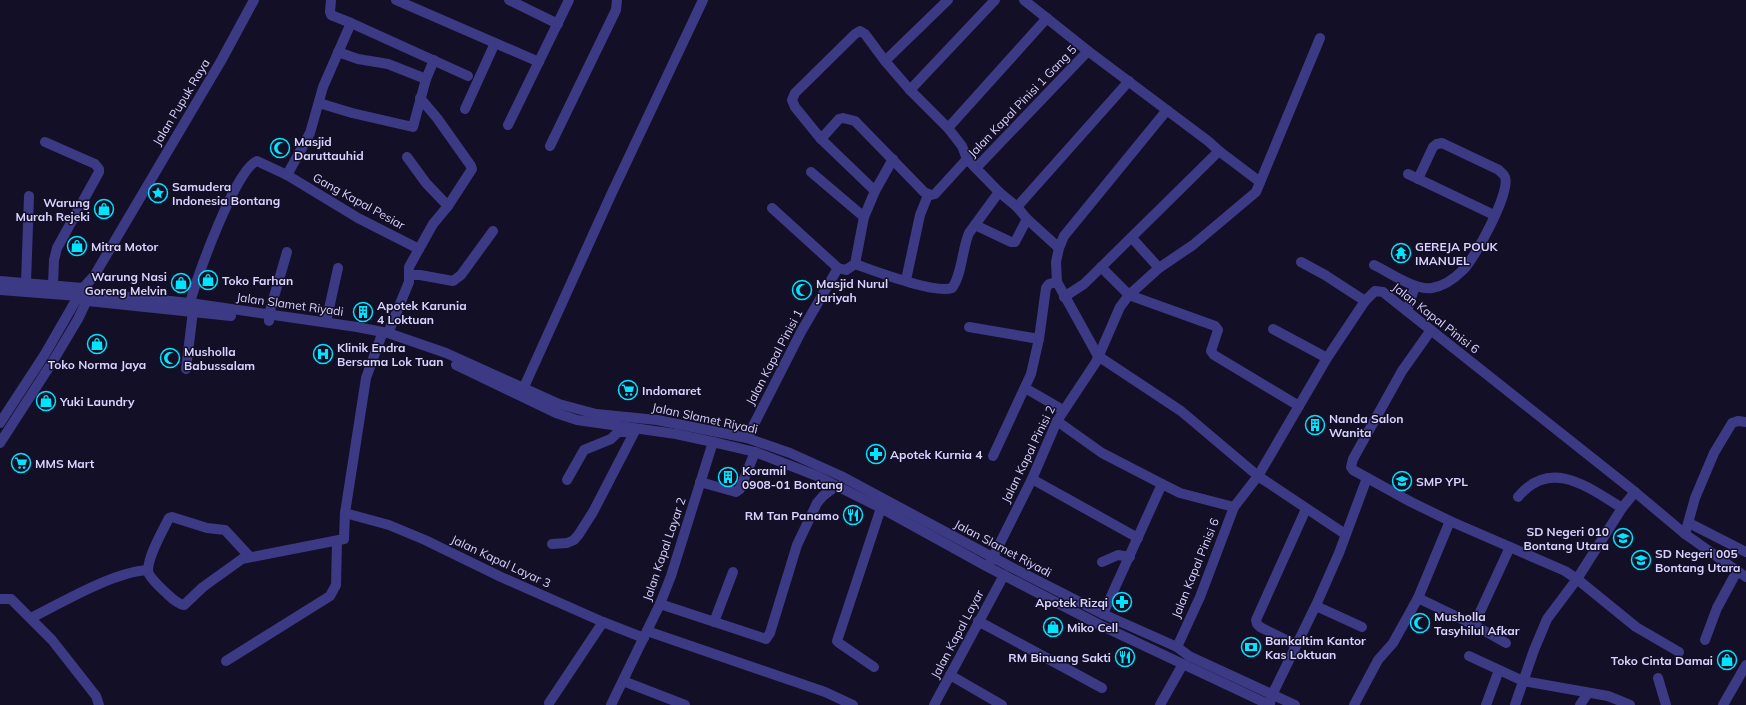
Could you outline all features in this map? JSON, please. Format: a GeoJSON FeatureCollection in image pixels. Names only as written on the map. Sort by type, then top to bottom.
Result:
{"type":"FeatureCollection","features":[{"type":"Feature","properties":{"kind":"street","name":"Jalan Pupuk Raya"},"geometry":{"type":"LineString","coordinates":[[85,295],[94,276],[128,217],[221,61],[254,0]]}},
{"type":"Feature","properties":{"kind":"street"},"geometry":{"type":"LineString","coordinates":[[331,0],[331,15],[468,76]]}},
{"type":"Feature","properties":{"kind":"street"},"geometry":{"type":"LineString","coordinates":[[396,0],[416,4],[495,43],[539,62]]}},
{"type":"Feature","properties":{"kind":"street"},"geometry":{"type":"LineString","coordinates":[[509,0],[558,24]]}},
{"type":"Feature","properties":{"kind":"street"},"geometry":{"type":"LineString","coordinates":[[508,125],[569,0]]}},
{"type":"Feature","properties":{"kind":"street"},"geometry":{"type":"LineString","coordinates":[[550,146],[616,10],[617,0]]}},
{"type":"Feature","properties":{"kind":"street"},"geometry":{"type":"LineString","coordinates":[[524,387],[610,197],[703,0]]}},
{"type":"Feature","properties":{"kind":"street"},"geometry":{"type":"LineString","coordinates":[[885,61],[948,0]]}},
{"type":"Feature","properties":{"kind":"street"},"geometry":{"type":"LineString","coordinates":[[910,90],[995,0]]}},
{"type":"Feature","properties":{"kind":"street"},"geometry":{"type":"LineString","coordinates":[[1024,0],[1088,51],[1260,182]]}},
{"type":"Feature","properties":{"kind":"street"},"geometry":{"type":"LineString","coordinates":[[948,128],[1048,18]]}},
{"type":"Feature","properties":{"kind":"street"},"geometry":{"type":"LineString","coordinates":[[287,175],[310,133],[323,87],[351,23]]}},
{"type":"Feature","properties":{"kind":"street"},"geometry":{"type":"LineString","coordinates":[[875,191],[821,139],[793,103],[793,97],[795,94],[855,34],[860,31],[865,34],[885,61],[910,90],[948,128],[962,146],[967,159],[999,192],[1017,207],[1027,219],[1059,248]]}},
{"type":"Feature","properties":{"kind":"street","name":"Jalan Kapal Pinisi 2"},"geometry":{"type":"LineString","coordinates":[[988,567],[1032,479],[1056,421],[1090,372],[1120,306],[1129,295],[1159,268],[1193,245],[1256,192],[1320,38]]}},
{"type":"Feature","properties":{"kind":"street"},"geometry":{"type":"LineString","coordinates":[[465,109],[495,43]]}},
{"type":"Feature","properties":{"kind":"street","name":"Jalan Kapal Pinisi 1 Gang 5"},"geometry":{"type":"LineString","coordinates":[[976,168],[1088,51]]}},
{"type":"Feature","properties":{"kind":"street"},"geometry":{"type":"LineString","coordinates":[[338,52],[358,59],[388,64],[426,79]]}},
{"type":"Feature","properties":{"kind":"street"},"geometry":{"type":"LineString","coordinates":[[319,103],[352,114],[410,128],[414,125],[420,98],[434,60]]}},
{"type":"Feature","properties":{"kind":"street"},"geometry":{"type":"LineString","coordinates":[[1017,207],[1129,81]]}},
{"type":"Feature","properties":{"kind":"street"},"geometry":{"type":"LineString","coordinates":[[250,557],[225,530],[207,528],[172,517],[169,518],[156,546],[150,560],[148,570],[156,584],[176,602],[184,605],[236,562],[250,557],[337,542],[344,539],[345,513],[366,378],[409,282],[409,267],[434,224],[471,172],[472,166],[437,118],[420,98]]}},
{"type":"Feature","properties":{"kind":"street"},"geometry":{"type":"LineString","coordinates":[[1167,110],[1073,223],[1064,236],[1059,248],[1056,262],[1057,282],[1098,356],[1181,411],[1258,476],[1345,534]]}},
{"type":"Feature","properties":{"kind":"street"},"geometry":{"type":"LineString","coordinates":[[821,139],[839,119],[848,119],[859,124],[928,195]]}},
{"type":"Feature","properties":{"kind":"street"},"geometry":{"type":"LineString","coordinates":[[45,142],[95,164],[99,169],[99,172],[57,248],[54,260],[53,285]]}},
{"type":"Feature","properties":{"kind":"street"},"geometry":{"type":"LineString","coordinates":[[1374,265],[1415,286],[1432,288],[1449,282],[1464,270],[1476,254],[1505,190],[1505,177],[1499,170],[1442,143],[1433,147],[1418,179]]}},
{"type":"Feature","properties":{"kind":"street"},"geometry":{"type":"LineString","coordinates":[[1064,297],[1084,284],[1218,151]]}},
{"type":"Feature","properties":{"kind":"street"},"geometry":{"type":"LineString","coordinates":[[407,157],[426,184],[448,206]]}},
{"type":"Feature","properties":{"kind":"street"},"geometry":{"type":"LineString","coordinates":[[772,208],[838,268],[849,270],[854,264],[864,217],[875,191],[893,159]]}},
{"type":"Feature","properties":{"kind":"street"},"geometry":{"type":"LineString","coordinates":[[928,195],[935,194],[967,159]]}},
{"type":"Feature","properties":{"kind":"street","name":"Gang Kapal Pesiar"},"geometry":{"type":"LineString","coordinates":[[186,369],[192,307],[196,283],[216,232],[237,185],[248,167],[253,162],[260,162],[287,175],[358,218],[419,249]]}},
{"type":"Feature","properties":{"kind":"street"},"geometry":{"type":"LineString","coordinates":[[811,172],[864,217]]}},
{"type":"Feature","properties":{"kind":"street"},"geometry":{"type":"LineString","coordinates":[[1408,174],[1494,215]]}},
{"type":"Feature","properties":{"kind":"street"},"geometry":{"type":"LineString","coordinates":[[854,264],[932,288],[952,288],[956,279],[965,241],[999,192]]}},
{"type":"Feature","properties":{"kind":"street"},"geometry":{"type":"LineString","coordinates":[[906,280],[920,215],[928,195]]}},
{"type":"Feature","properties":{"kind":"street"},"geometry":{"type":"LineString","coordinates":[[26,283],[29,196]]}},
{"type":"Feature","properties":{"kind":"street"},"geometry":{"type":"LineString","coordinates":[[975,225],[1011,242],[1015,242],[1027,219]]}},
{"type":"Feature","properties":{"kind":"street"},"geometry":{"type":"LineString","coordinates":[[409,275],[420,275],[453,281],[461,275],[492,231]]}},
{"type":"Feature","properties":{"kind":"street"},"geometry":{"type":"LineString","coordinates":[[1132,238],[1159,268]]}},
{"type":"Feature","properties":{"kind":"street"},"geometry":{"type":"LineString","coordinates":[[269,318],[287,252]]}},
{"type":"Feature","properties":{"kind":"street"},"geometry":{"type":"LineString","coordinates":[[1302,262],[1365,301]]}},
{"type":"Feature","properties":{"kind":"street"},"geometry":{"type":"LineString","coordinates":[[1101,267],[1129,295],[1215,326],[1218,330],[1210,351],[1214,355],[1299,406]]}},
{"type":"Feature","properties":{"kind":"street"},"geometry":{"type":"LineString","coordinates":[[326,322],[338,268]]}},
{"type":"Feature","properties":{"kind":"street","name":"Jalan Kapal Pinisi 1"},"geometry":{"type":"LineString","coordinates":[[747,438],[801,332],[838,268]]}},
{"type":"Feature","properties":{"kind":"street"},"geometry":{"type":"LineString","coordinates":[[0,281],[53,285],[85,295]]}},
{"type":"Feature","properties":{"kind":"street"},"geometry":{"type":"LineString","coordinates":[[993,456],[1034,367],[1046,288],[1049,284],[1057,282]]}},
{"type":"Feature","properties":{"kind":"street"},"geometry":{"type":"LineString","coordinates":[[1407,311],[1415,286]]}},
{"type":"Feature","properties":{"kind":"street"},"geometry":{"type":"LineString","coordinates":[[0,290],[85,295]]}},
{"type":"Feature","properties":{"kind":"street","name":"Jalan Kapal Pinisi 6"},"geometry":{"type":"LineString","coordinates":[[1177,647],[1200,597],[1234,507],[1258,476],[1327,358],[1365,301],[1371,294],[1379,291],[1431,330],[1635,492],[1685,534],[1746,577]]}},
{"type":"Feature","properties":{"kind":"street"},"geometry":{"type":"LineString","coordinates":[[0,422],[44,354],[85,295]]}},
{"type":"Feature","properties":{"kind":"street"},"geometry":{"type":"LineString","coordinates":[[0,443],[53,361],[85,295]]}},
{"type":"Feature","properties":{"kind":"street","name":"Jalan Slamet Riyadi"},"geometry":{"type":"LineString","coordinates":[[85,295],[192,307],[385,335],[445,359],[556,413],[577,420],[635,430],[676,434],[755,452],[786,463],[839,486],[988,567],[1100,625],[1183,664],[1270,702],[1295,705]]}},
{"type":"Feature","properties":{"kind":"street","name":"Jalan Slamet Riyadi"},"geometry":{"type":"LineString","coordinates":[[269,318],[326,322],[385,335],[446,353],[559,404],[596,414],[657,420],[747,438],[790,454],[841,476],[992,557],[1103,614],[1177,647],[1189,656],[1270,702]]}},
{"type":"Feature","properties":{"kind":"street"},"geometry":{"type":"LineString","coordinates":[[969,327],[1039,339]]}},
{"type":"Feature","properties":{"kind":"street"},"geometry":{"type":"LineString","coordinates":[[1273,329],[1327,358]]}},
{"type":"Feature","properties":{"kind":"street"},"geometry":{"type":"LineString","coordinates":[[1431,330],[1402,370],[1353,459],[1351,467],[1353,470],[1450,521],[1554,565],[1577,579],[1636,627],[1679,652]]}},
{"type":"Feature","properties":{"kind":"street"},"geometry":{"type":"LineString","coordinates":[[1025,388],[1063,410]]}},
{"type":"Feature","properties":{"kind":"street"},"geometry":{"type":"LineString","coordinates":[[1056,421],[1102,453],[1180,493],[1234,507]]}},
{"type":"Feature","properties":{"kind":"street"},"geometry":{"type":"LineString","coordinates":[[1685,534],[1699,486],[1718,447],[1732,423],[1738,421],[1746,422]]}},
{"type":"Feature","properties":{"kind":"street"},"geometry":{"type":"LineString","coordinates":[[567,480],[584,450],[611,439],[618,432],[635,430]]}},
{"type":"Feature","properties":{"kind":"street"},"geometry":{"type":"LineString","coordinates":[[552,544],[567,543],[574,540],[579,534],[593,512],[635,430]]}},
{"type":"Feature","properties":{"kind":"street","name":"Jalan Kapal Layar 2"},"geometry":{"type":"LineString","coordinates":[[611,705],[646,635],[672,576],[713,442]]}},
{"type":"Feature","properties":{"kind":"street"},"geometry":{"type":"LineString","coordinates":[[700,482],[736,492],[740,489],[755,452]]}},
{"type":"Feature","properties":{"kind":"street"},"geometry":{"type":"LineString","coordinates":[[786,463],[790,454]]}},
{"type":"Feature","properties":{"kind":"street"},"geometry":{"type":"LineString","coordinates":[[1270,702],[1316,606],[1339,553],[1367,478]]}},
{"type":"Feature","properties":{"kind":"street"},"geometry":{"type":"LineString","coordinates":[[1518,497],[1527,486],[1538,480],[1547,478],[1565,478],[1574,480],[1584,485],[1622,508]]}},
{"type":"Feature","properties":{"kind":"street"},"geometry":{"type":"LineString","coordinates":[[1032,479],[1138,538]]}},
{"type":"Feature","properties":{"kind":"street"},"geometry":{"type":"LineString","coordinates":[[1103,614],[1162,484]]}},
{"type":"Feature","properties":{"kind":"street"},"geometry":{"type":"LineString","coordinates":[[660,604],[766,639],[785,588],[797,545],[817,503],[823,496],[836,486],[839,486]]}},
{"type":"Feature","properties":{"kind":"street"},"geometry":{"type":"LineString","coordinates":[[1515,705],[1534,650],[1547,619],[1577,579],[1622,508],[1635,492]]}},
{"type":"Feature","properties":{"kind":"street"},"geometry":{"type":"LineString","coordinates":[[874,667],[839,644],[838,641],[881,508]]}},
{"type":"Feature","properties":{"kind":"street"},"geometry":{"type":"LineString","coordinates":[[1296,645],[1260,627],[1256,624],[1256,620],[1306,509]]}},
{"type":"Feature","properties":{"kind":"street","name":"Jalan Kapal Layar 3"},"geometry":{"type":"LineString","coordinates":[[345,513],[389,525],[425,540],[501,577],[603,622],[825,692],[853,705]]}},
{"type":"Feature","properties":{"kind":"street"},"geometry":{"type":"LineString","coordinates":[[1354,705],[1378,660],[1393,643],[1418,598],[1450,521]]}},
{"type":"Feature","properties":{"kind":"street"},"geometry":{"type":"LineString","coordinates":[[1689,523],[1746,552]]}},
{"type":"Feature","properties":{"kind":"street"},"geometry":{"type":"LineString","coordinates":[[226,661],[330,596],[336,585],[337,542]]}},
{"type":"Feature","properties":{"kind":"street"},"geometry":{"type":"LineString","coordinates":[[1474,625],[1510,547]]}},
{"type":"Feature","properties":{"kind":"street"},"geometry":{"type":"LineString","coordinates":[[1102,562],[1118,555],[1130,557]]}},
{"type":"Feature","properties":{"kind":"street"},"geometry":{"type":"LineString","coordinates":[[31,618],[108,580],[136,571],[148,570]]}},
{"type":"Feature","properties":{"kind":"street"},"geometry":{"type":"LineString","coordinates":[[1705,640],[1717,608],[1737,571]]}},
{"type":"Feature","properties":{"kind":"street"},"geometry":{"type":"LineString","coordinates":[[714,622],[733,572]]}},
{"type":"Feature","properties":{"kind":"street","name":"Jalan Kapal Layar"},"geometry":{"type":"LineString","coordinates":[[934,705],[1004,575]]}},
{"type":"Feature","properties":{"kind":"street"},"geometry":{"type":"LineString","coordinates":[[1418,598],[1474,625],[1506,643]]}},
{"type":"Feature","properties":{"kind":"street"},"geometry":{"type":"LineString","coordinates":[[0,599],[11,599],[61,650],[96,696],[99,705]]}},
{"type":"Feature","properties":{"kind":"street"},"geometry":{"type":"LineString","coordinates":[[1316,606],[1362,627]]}},
{"type":"Feature","properties":{"kind":"street"},"geometry":{"type":"LineString","coordinates":[[978,621],[1102,688]]}},
{"type":"Feature","properties":{"kind":"street"},"geometry":{"type":"LineString","coordinates":[[549,703],[603,622]]}},
{"type":"Feature","properties":{"kind":"street"},"geometry":{"type":"LineString","coordinates":[[1469,656],[1523,681],[1608,696],[1630,705]]}},
{"type":"Feature","properties":{"kind":"street"},"geometry":{"type":"LineString","coordinates":[[1160,705],[1183,664]]}},
{"type":"Feature","properties":{"kind":"street"},"geometry":{"type":"LineString","coordinates":[[1723,705],[1746,664]]}},
{"type":"Feature","properties":{"kind":"street"},"geometry":{"type":"LineString","coordinates":[[1486,705],[1499,670]]}},
{"type":"Feature","properties":{"kind":"street"},"geometry":{"type":"LineString","coordinates":[[950,675],[1002,705]]}},
{"type":"Feature","properties":{"kind":"street"},"geometry":{"type":"LineString","coordinates":[[1658,678],[1666,705]]}},
{"type":"Feature","properties":{"kind":"street"},"geometry":{"type":"LineString","coordinates":[[623,681],[685,705]]}},
{"type":"Feature","properties":{"kind":"street"},"geometry":{"type":"LineString","coordinates":[[1580,705],[1588,693]]}},
{"type":"Feature","properties":{"kind":"place","name":"Masjid Daruttauhid"},"geometry":{"type":"Point","coordinates":[280,148]}},
{"type":"Feature","properties":{"kind":"place","name":"Samudera Indonesia Bontang"},"geometry":{"type":"Point","coordinates":[158,193]}},
{"type":"Feature","properties":{"kind":"place","name":"Warung Murah Rejeki"},"geometry":{"type":"Point","coordinates":[104,209]}},
{"type":"Feature","properties":{"kind":"place","name":"Mitra Motor"},"geometry":{"type":"Point","coordinates":[77,246]}},
{"type":"Feature","properties":{"kind":"place","name":"GEREJA POUK IMANUEL"},"geometry":{"type":"Point","coordinates":[1401,253]}},
{"type":"Feature","properties":{"kind":"place","name":"Toko Farhan"},"geometry":{"type":"Point","coordinates":[208,280]}},
{"type":"Feature","properties":{"kind":"place","name":"Warung Nasi Goreng Melvin"},"geometry":{"type":"Point","coordinates":[181,283]}},
{"type":"Feature","properties":{"kind":"place","name":"Masjid Nurul Jariyah"},"geometry":{"type":"Point","coordinates":[802,290]}},
{"type":"Feature","properties":{"kind":"place","name":"Apotek Karunia 4 Loktuan"},"geometry":{"type":"Point","coordinates":[363,312]}},
{"type":"Feature","properties":{"kind":"place","name":"Toko Norma Jaya"},"geometry":{"type":"Point","coordinates":[97,344]}},
{"type":"Feature","properties":{"kind":"place","name":"Klinik Endra Bersama Lok Tuan"},"geometry":{"type":"Point","coordinates":[323,354]}},
{"type":"Feature","properties":{"kind":"place","name":"Musholla Babussalam"},"geometry":{"type":"Point","coordinates":[170,358]}},
{"type":"Feature","properties":{"kind":"place","name":"Indomaret"},"geometry":{"type":"Point","coordinates":[628,390]}},
{"type":"Feature","properties":{"kind":"place","name":"Yuki Laundry"},"geometry":{"type":"Point","coordinates":[46,401]}},
{"type":"Feature","properties":{"kind":"place","name":"Nanda Salon Wanita"},"geometry":{"type":"Point","coordinates":[1315,425]}},
{"type":"Feature","properties":{"kind":"place","name":"Apotek Kurnia 4"},"geometry":{"type":"Point","coordinates":[876,454]}},
{"type":"Feature","properties":{"kind":"place","name":"MMS Mart"},"geometry":{"type":"Point","coordinates":[21,463]}},
{"type":"Feature","properties":{"kind":"place","name":"Koramil 0908-01 Bontang"},"geometry":{"type":"Point","coordinates":[728,477]}},
{"type":"Feature","properties":{"kind":"place","name":"SMP YPL"},"geometry":{"type":"Point","coordinates":[1402,481]}},
{"type":"Feature","properties":{"kind":"place","name":"RM Tan Panamo"},"geometry":{"type":"Point","coordinates":[853,515]}},
{"type":"Feature","properties":{"kind":"place","name":"SD Negeri 010 Bontang Utara"},"geometry":{"type":"Point","coordinates":[1623,538]}},
{"type":"Feature","properties":{"kind":"place","name":"SD Negeri 005 Bontang Utara"},"geometry":{"type":"Point","coordinates":[1641,560]}},
{"type":"Feature","properties":{"kind":"place","name":"Apotek Rizqi"},"geometry":{"type":"Point","coordinates":[1122,602]}},
{"type":"Feature","properties":{"kind":"place","name":"Musholla Tasyhilul Afkar"},"geometry":{"type":"Point","coordinates":[1420,623]}},
{"type":"Feature","properties":{"kind":"place","name":"Miko Cell"},"geometry":{"type":"Point","coordinates":[1053,627]}},
{"type":"Feature","properties":{"kind":"place","name":"Bankaltim Kantor Kas Loktuan"},"geometry":{"type":"Point","coordinates":[1251,647]}},
{"type":"Feature","properties":{"kind":"place","name":"RM Binuang Sakti"},"geometry":{"type":"Point","coordinates":[1125,657]}},
{"type":"Feature","properties":{"kind":"place","name":"Toko Cinta Damai"},"geometry":{"type":"Point","coordinates":[1727,660]}}]}
